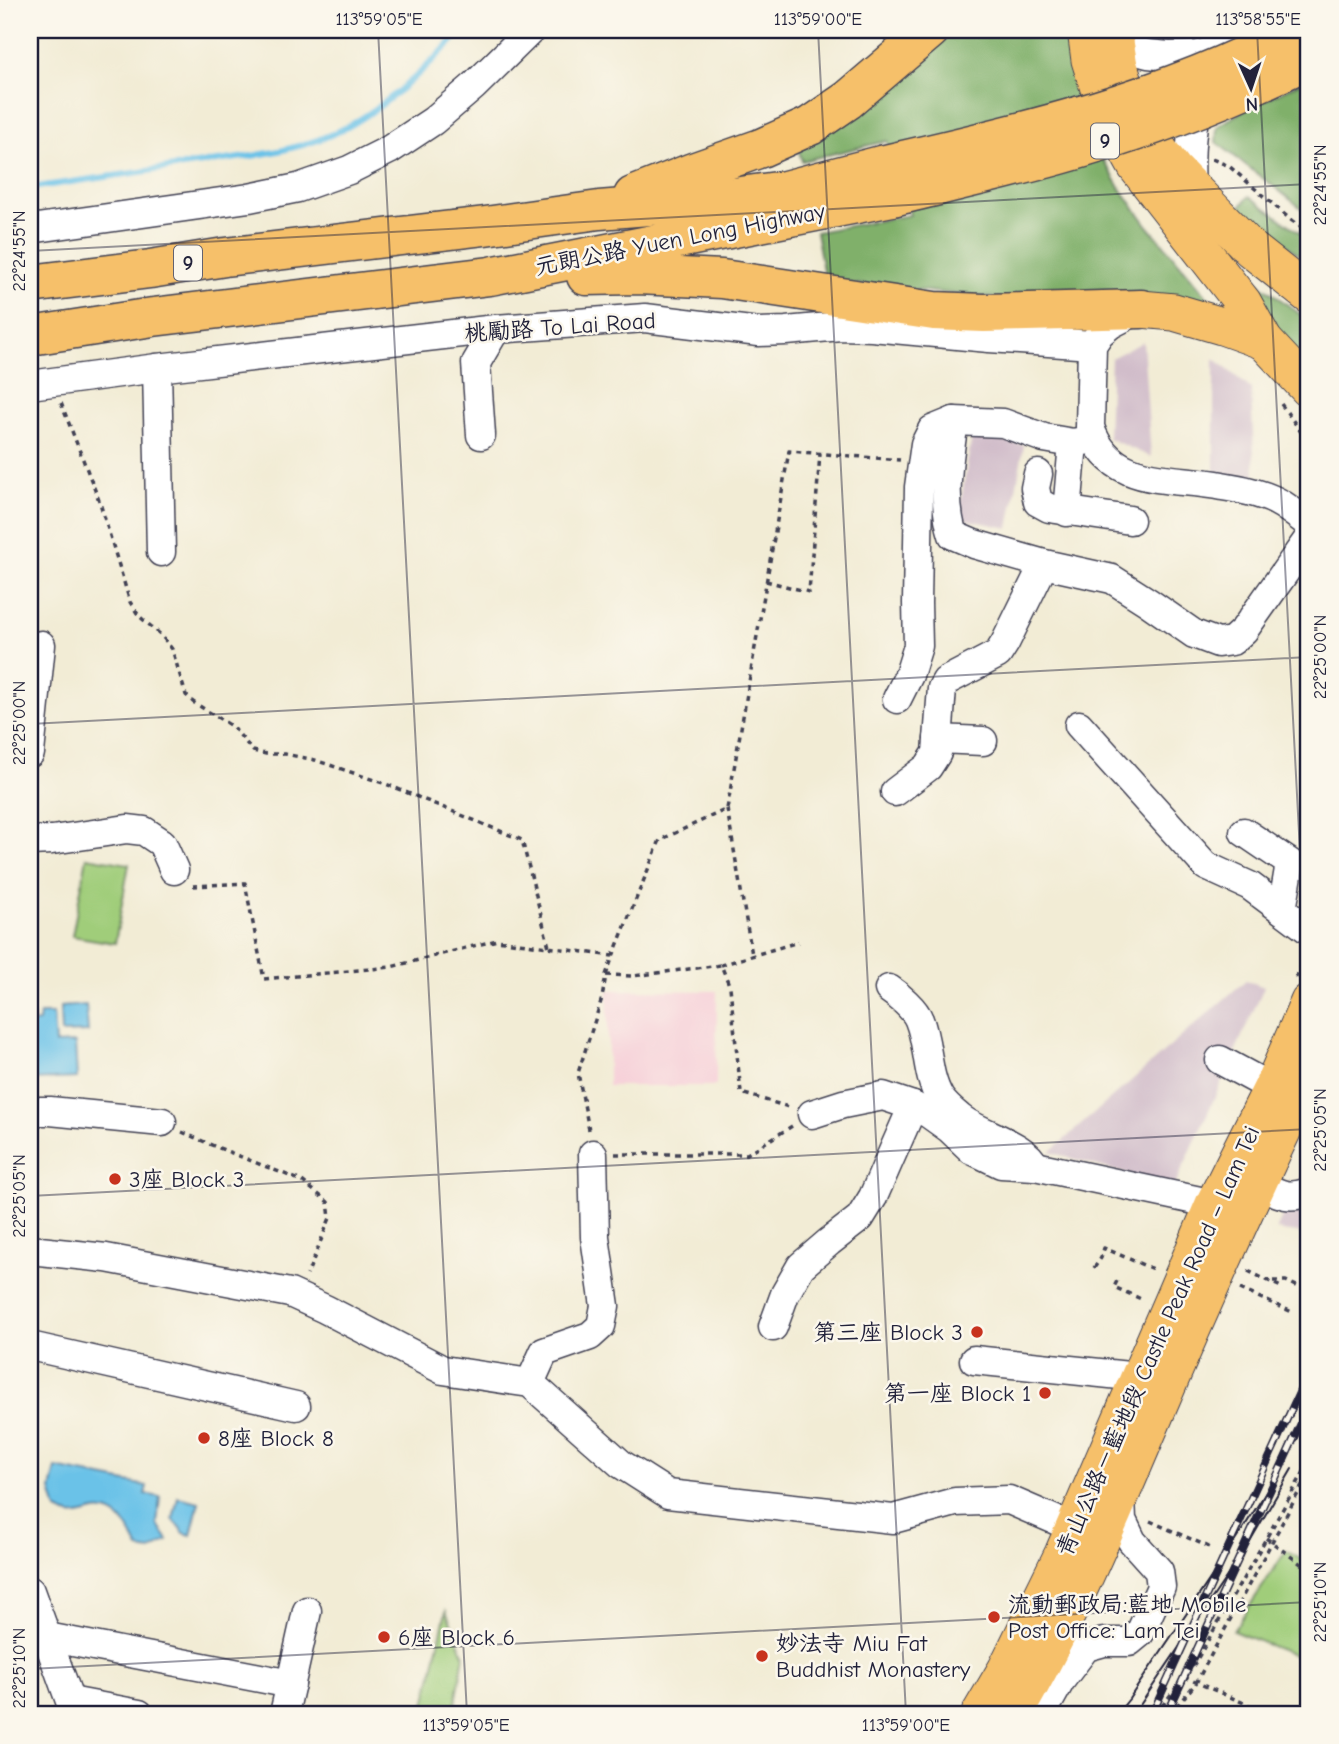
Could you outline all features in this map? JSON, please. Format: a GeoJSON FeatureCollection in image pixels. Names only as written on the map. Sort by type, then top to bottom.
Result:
{"type":"FeatureCollection","features":[{"type":"Feature","properties":{"kind":"highway","name":"9"},"geometry":{"type":"LineString","coordinates":[[599,210],[761,148],[810,126],[849,100],[930,30]]}},
{"type":"Feature","properties":{"kind":"highway","name":"元朗公路 Yuen Long Highway"},"geometry":{"type":"LineString","coordinates":[[30,336],[166,316],[490,276],[886,181],[988,140],[1073,118],[1170,85],[1226,63],[1295,30]]}},
{"type":"Feature","properties":{"kind":"highway","name":"元朗公路 Yuen Long Highway"},"geometry":{"type":"LineString","coordinates":[[30,284],[599,210],[698,202],[785,190],[1025,165],[1137,131],[1233,95],[1309,59]]}},
{"type":"Feature","properties":{"kind":"highway"},"geometry":{"type":"LineString","coordinates":[[490,276],[638,275],[722,279],[934,311],[984,313],[1141,309]]}},
{"type":"Feature","properties":{"kind":"main road"},"geometry":{"type":"LineString","coordinates":[[1104,33],[1140,119],[1168,162],[1191,190],[1251,249],[1309,295]]}},
{"type":"Feature","properties":{"kind":"main road"},"geometry":{"type":"LineString","coordinates":[[1104,33],[1090,60],[1107,114],[1121,142],[1150,186],[1243,303],[1264,341],[1309,389]]}},
{"type":"Feature","properties":{"kind":"main road"},"geometry":{"type":"LineString","coordinates":[[1141,309],[1174,312],[1264,341]]}},
{"type":"Feature","properties":{"kind":"main road","name":"青山公路－藍地段 Castle Peak Road – Lam Tei"},"geometry":{"type":"LineString","coordinates":[[980,1714],[1006,1670],[1074,1528],[1214,1204],[1272,1088],[1309,1002]]}},
{"type":"Feature","properties":{"kind":"main road","name":"青山公路－藍地段 Castle Peak Road – Lam Tei"},"geometry":{"type":"LineString","coordinates":[[1014,1714],[1045,1658],[1093,1557],[1256,1183],[1309,1075]]}},
{"type":"Feature","properties":{"kind":"street"},"geometry":{"type":"LineString","coordinates":[[30,229],[249,198],[298,188],[349,170],[389,150],[433,121],[474,86],[531,30]]}},
{"type":"Feature","properties":{"kind":"street"},"geometry":{"type":"LineString","coordinates":[[1104,33],[1133,50],[1169,56],[1198,55],[1261,30]]}},
{"type":"Feature","properties":{"kind":"street"},"geometry":{"type":"LineString","coordinates":[[1191,190],[1189,162],[1193,121],[1199,96],[1208,73],[1226,46]]}},
{"type":"Feature","properties":{"kind":"street"},"geometry":{"type":"LineString","coordinates":[[1067,512],[1083,441],[1090,427],[1092,345],[1100,333],[1111,324],[1141,309]]}},
{"type":"Feature","properties":{"kind":"street","name":"桃勵路 To Lai Road"},"geometry":{"type":"LineString","coordinates":[[41,384],[157,368],[496,330],[645,318],[759,332],[841,326],[872,327],[1092,345]]}},
{"type":"Feature","properties":{"kind":"street"},"geometry":{"type":"LineString","coordinates":[[481,435],[476,363],[496,330]]}},
{"type":"Feature","properties":{"kind":"street"},"geometry":{"type":"LineString","coordinates":[[157,368],[161,552]]}},
{"type":"Feature","properties":{"kind":"street"},"geometry":{"type":"LineString","coordinates":[[954,421],[948,464],[947,503],[953,535],[974,544],[1044,564],[1112,579],[1194,634],[1218,643],[1232,641],[1244,630],[1309,538]]}},
{"type":"Feature","properties":{"kind":"street"},"geometry":{"type":"LineString","coordinates":[[897,699],[909,675],[918,646],[919,500],[925,444],[932,430],[954,421],[1003,423],[1044,438],[1083,441],[1133,472],[1159,480],[1220,485],[1250,492],[1281,503],[1309,524]]}},
{"type":"Feature","properties":{"kind":"street"},"geometry":{"type":"LineString","coordinates":[[1038,474],[1035,488],[1038,502],[1049,508],[1130,520]]}},
{"type":"Feature","properties":{"kind":"street"},"geometry":{"type":"LineString","coordinates":[[895,792],[928,767],[937,753],[942,688],[946,681],[998,654],[1044,564]]}},
{"type":"Feature","properties":{"kind":"street"},"geometry":{"type":"LineString","coordinates":[[30,753],[41,645]]}},
{"type":"Feature","properties":{"kind":"street"},"geometry":{"type":"LineString","coordinates":[[1079,725],[1206,866],[1250,886],[1309,930]]}},
{"type":"Feature","properties":{"kind":"street"},"geometry":{"type":"LineString","coordinates":[[938,739],[983,741]]}},
{"type":"Feature","properties":{"kind":"street"},"geometry":{"type":"LineString","coordinates":[[30,841],[127,829],[144,831],[162,843],[174,870]]}},
{"type":"Feature","properties":{"kind":"street"},"geometry":{"type":"LineString","coordinates":[[1244,832],[1290,863],[1282,910]]}},
{"type":"Feature","properties":{"kind":"street"},"geometry":{"type":"LineString","coordinates":[[889,989],[918,1017],[933,1082],[941,1099],[961,1119],[1023,1152],[1035,1166]]}},
{"type":"Feature","properties":{"kind":"street"},"geometry":{"type":"LineString","coordinates":[[1220,1060],[1272,1088]]}},
{"type":"Feature","properties":{"kind":"street"},"geometry":{"type":"LineString","coordinates":[[812,1114],[883,1096],[929,1114],[972,1150],[1001,1164],[1035,1166],[1214,1204]]}},
{"type":"Feature","properties":{"kind":"street"},"geometry":{"type":"LineString","coordinates":[[773,1328],[785,1293],[801,1266],[860,1218],[873,1197],[913,1106]]}},
{"type":"Feature","properties":{"kind":"street"},"geometry":{"type":"LineString","coordinates":[[30,1111],[162,1122]]}},
{"type":"Feature","properties":{"kind":"street"},"geometry":{"type":"LineString","coordinates":[[530,1383],[544,1352],[590,1336],[601,1326],[605,1306],[595,1237],[593,1154]]}},
{"type":"Feature","properties":{"kind":"street"},"geometry":{"type":"LineString","coordinates":[[1256,1183],[1280,1195],[1296,1197],[1309,1192]]}},
{"type":"Feature","properties":{"kind":"street"},"geometry":{"type":"LineString","coordinates":[[30,1250],[106,1258],[290,1293],[443,1370],[530,1383],[621,1464],[668,1494],[893,1519],[956,1502],[1009,1500],[1074,1528]]}},
{"type":"Feature","properties":{"kind":"street"},"geometry":{"type":"LineString","coordinates":[[30,1346],[296,1406]]}},
{"type":"Feature","properties":{"kind":"street"},"geometry":{"type":"LineString","coordinates":[[974,1360],[1139,1377]]}},
{"type":"Feature","properties":{"kind":"street"},"geometry":{"type":"LineString","coordinates":[[1042,1714],[1061,1680],[1086,1647],[1104,1642],[1129,1642],[1140,1633],[1161,1587],[1159,1571],[1132,1541],[1122,1520],[1121,1495]]}},
{"type":"Feature","properties":{"kind":"street"},"geometry":{"type":"LineString","coordinates":[[30,1591],[70,1701],[139,1714]]}},
{"type":"Feature","properties":{"kind":"street"},"geometry":{"type":"LineString","coordinates":[[285,1714],[307,1611]]}},
{"type":"Feature","properties":{"kind":"street"},"geometry":{"type":"LineString","coordinates":[[47,1637],[291,1684]]}},
{"type":"Feature","properties":{"kind":"path"},"geometry":{"type":"LineString","coordinates":[[41,384],[73,432],[100,503],[130,602],[139,616],[173,649],[186,695],[233,727],[253,751],[315,760],[386,784],[522,840],[549,947]]}},
{"type":"Feature","properties":{"kind":"path"},"geometry":{"type":"LineString","coordinates":[[1274,395],[1309,443]]}},
{"type":"Feature","properties":{"kind":"path"},"geometry":{"type":"LineString","coordinates":[[752,955],[727,809],[789,451],[922,462]]}},
{"type":"Feature","properties":{"kind":"path"},"geometry":{"type":"LineString","coordinates":[[766,581],[809,592],[820,454]]}},
{"type":"Feature","properties":{"kind":"path"},"geometry":{"type":"LineString","coordinates":[[727,809],[660,840],[613,956],[578,1073],[593,1154],[747,1154],[812,1114]]}},
{"type":"Feature","properties":{"kind":"path"},"geometry":{"type":"LineString","coordinates":[[174,870],[170,887],[246,883],[264,979],[391,967],[497,940],[613,956]]}},
{"type":"Feature","properties":{"kind":"path"},"geometry":{"type":"LineString","coordinates":[[606,975],[634,975],[721,965],[798,942]]}},
{"type":"Feature","properties":{"kind":"path"},"geometry":{"type":"LineString","coordinates":[[721,965],[730,987],[741,1093],[812,1114]]}},
{"type":"Feature","properties":{"kind":"path"},"geometry":{"type":"LineString","coordinates":[[162,1122],[302,1181],[328,1202],[330,1218],[307,1276]]}},
{"type":"Feature","properties":{"kind":"path"},"geometry":{"type":"LineString","coordinates":[[1094,1268],[1104,1248],[1160,1272]]}},
{"type":"Feature","properties":{"kind":"path"},"geometry":{"type":"LineString","coordinates":[[1218,1268],[1271,1281],[1286,1281],[1309,1292]]}},
{"type":"Feature","properties":{"kind":"path"},"geometry":{"type":"LineString","coordinates":[[1218,1268],[1292,1312]]}},
{"type":"Feature","properties":{"kind":"path"},"geometry":{"type":"LineString","coordinates":[[1117,1281],[1114,1287],[1146,1301]]}},
{"type":"Feature","properties":{"kind":"path"},"geometry":{"type":"LineString","coordinates":[[1271,1281],[1281,1287]]}},
{"type":"Feature","properties":{"kind":"path"},"geometry":{"type":"LineString","coordinates":[[1156,1714],[1195,1662],[1309,1463]]}},
{"type":"Feature","properties":{"kind":"path"},"geometry":{"type":"LineString","coordinates":[[1170,1714],[1196,1683],[1309,1474]]}},
{"type":"Feature","properties":{"kind":"path"},"geometry":{"type":"LineString","coordinates":[[1147,1520],[1209,1547]]}},
{"type":"Feature","properties":{"kind":"path"},"geometry":{"type":"LineString","coordinates":[[1266,1538],[1309,1570]]}},
{"type":"Feature","properties":{"kind":"path"},"geometry":{"type":"LineString","coordinates":[[1184,1677],[1269,1714]]}},
{"type":"Feature","properties":{"kind":"shaded area"},"geometry":{"type":"Polygon","coordinates":[[[1143,342],[1151,457],[1108,438],[1111,358],[1143,342]]]}},
{"type":"Feature","properties":{"kind":"shaded area"},"geometry":{"type":"Polygon","coordinates":[[[1214,358],[1251,389],[1255,480],[1214,476],[1214,358]]]}},
{"type":"Feature","properties":{"kind":"shaded area"},"geometry":{"type":"Polygon","coordinates":[[[972,436],[1024,445],[1009,528],[958,518],[972,436]]]}},
{"type":"Feature","properties":{"kind":"shaded area"},"geometry":{"type":"Polygon","coordinates":[[[1246,980],[1264,987],[1174,1188],[1050,1152],[1246,980]]]}},
{"type":"Feature","properties":{"kind":"shaded area"},"geometry":{"type":"Polygon","coordinates":[[[608,990],[717,991],[716,1086],[608,1086],[608,990]]]}},
{"type":"Feature","properties":{"kind":"shaded area"},"geometry":{"type":"Polygon","coordinates":[[[1309,1160],[1309,1235],[1276,1230],[1309,1160]]]}},
{"type":"Feature","properties":{"kind":"green space"},"geometry":{"type":"Polygon","coordinates":[[[952,30],[1072,30],[1099,153],[1148,226],[1222,314],[1026,301],[825,281],[816,232],[910,215],[887,141],[802,161],[797,146],[952,30]]]}},
{"type":"Feature","properties":{"kind":"green space"},"geometry":{"type":"Polygon","coordinates":[[[1309,78],[1309,214],[1216,142],[1217,127],[1246,109],[1309,78]]]}},
{"type":"Feature","properties":{"kind":"green space"},"geometry":{"type":"Polygon","coordinates":[[[1249,196],[1309,239],[1309,263],[1240,207],[1249,196]]]}},
{"type":"Feature","properties":{"kind":"green space"},"geometry":{"type":"Polygon","coordinates":[[[1239,268],[1309,321],[1309,365],[1303,363],[1232,274],[1239,268]]]}},
{"type":"Feature","properties":{"kind":"green space"},"geometry":{"type":"Polygon","coordinates":[[[87,857],[129,864],[115,943],[72,936],[87,857]]]}},
{"type":"Feature","properties":{"kind":"green space"},"geometry":{"type":"Polygon","coordinates":[[[1286,1551],[1309,1564],[1309,1661],[1233,1631],[1286,1551]]]}},
{"type":"Feature","properties":{"kind":"green space"},"geometry":{"type":"Polygon","coordinates":[[[446,1611],[464,1655],[454,1714],[423,1714],[446,1611]]]}},
{"type":"Feature","properties":{"kind":"water"},"geometry":{"type":"Polygon","coordinates":[[[86,1005],[88,1032],[61,1033],[60,1007],[86,1005]]]}},
{"type":"Feature","properties":{"kind":"water"},"geometry":{"type":"Polygon","coordinates":[[[40,1014],[53,1014],[55,1044],[75,1043],[77,1078],[30,1080],[30,1016],[33,1016],[33,1023],[39,1022],[40,1014]]]}},
{"type":"Feature","properties":{"kind":"water"},"geometry":{"type":"Polygon","coordinates":[[[56,1468],[147,1486],[145,1494],[160,1497],[157,1524],[168,1540],[151,1551],[139,1549],[128,1528],[111,1513],[95,1511],[72,1515],[57,1510],[51,1490],[56,1468]]]}},
{"type":"Feature","properties":{"kind":"water"},"geometry":{"type":"Polygon","coordinates":[[[178,1497],[199,1502],[191,1535],[184,1533],[173,1519],[178,1497]]]}},
{"type":"Feature","properties":{"kind":"waterway"},"geometry":{"type":"LineString","coordinates":[[30,188],[250,156],[311,142],[349,126],[380,106],[423,70],[463,30]]}},
{"type":"Feature","properties":{"kind":"tram line"},"geometry":{"type":"LineString","coordinates":[[1117,1714],[1245,1525],[1309,1418]]}},
{"type":"Feature","properties":{"kind":"tram line"},"geometry":{"type":"LineString","coordinates":[[1134,1714],[1246,1548],[1292,1469]]}},
{"type":"Feature","properties":{"kind":"railway"},"geometry":{"type":"LineString","coordinates":[[1152,1714],[1309,1371]]}},
{"type":"Feature","properties":{"kind":"railway"},"geometry":{"type":"LineString","coordinates":[[1167,1714],[1309,1406]]}},
{"type":"Feature","properties":{"kind":"place","name":"3座 Block 3"},"geometry":{"type":"Point","coordinates":[115,1179]}},
{"type":"Feature","properties":{"kind":"place","name":"第三座 Block 3"},"geometry":{"type":"Point","coordinates":[977,1332]}},
{"type":"Feature","properties":{"kind":"place","name":"第一座 Block 1"},"geometry":{"type":"Point","coordinates":[1045,1393]}},
{"type":"Feature","properties":{"kind":"place","name":"8座 Block 8"},"geometry":{"type":"Point","coordinates":[204,1438]}},
{"type":"Feature","properties":{"kind":"place","name":"流動郵政局:藍地 Mobile Post Office: Lam Tei"},"geometry":{"type":"Point","coordinates":[994,1617]}},
{"type":"Feature","properties":{"kind":"place","name":"6座 Block 6"},"geometry":{"type":"Point","coordinates":[384,1637]}},
{"type":"Feature","properties":{"kind":"place","name":"妙法寺 Miu Fat Buddhist Monastery"},"geometry":{"type":"Point","coordinates":[762,1656]}}]}
